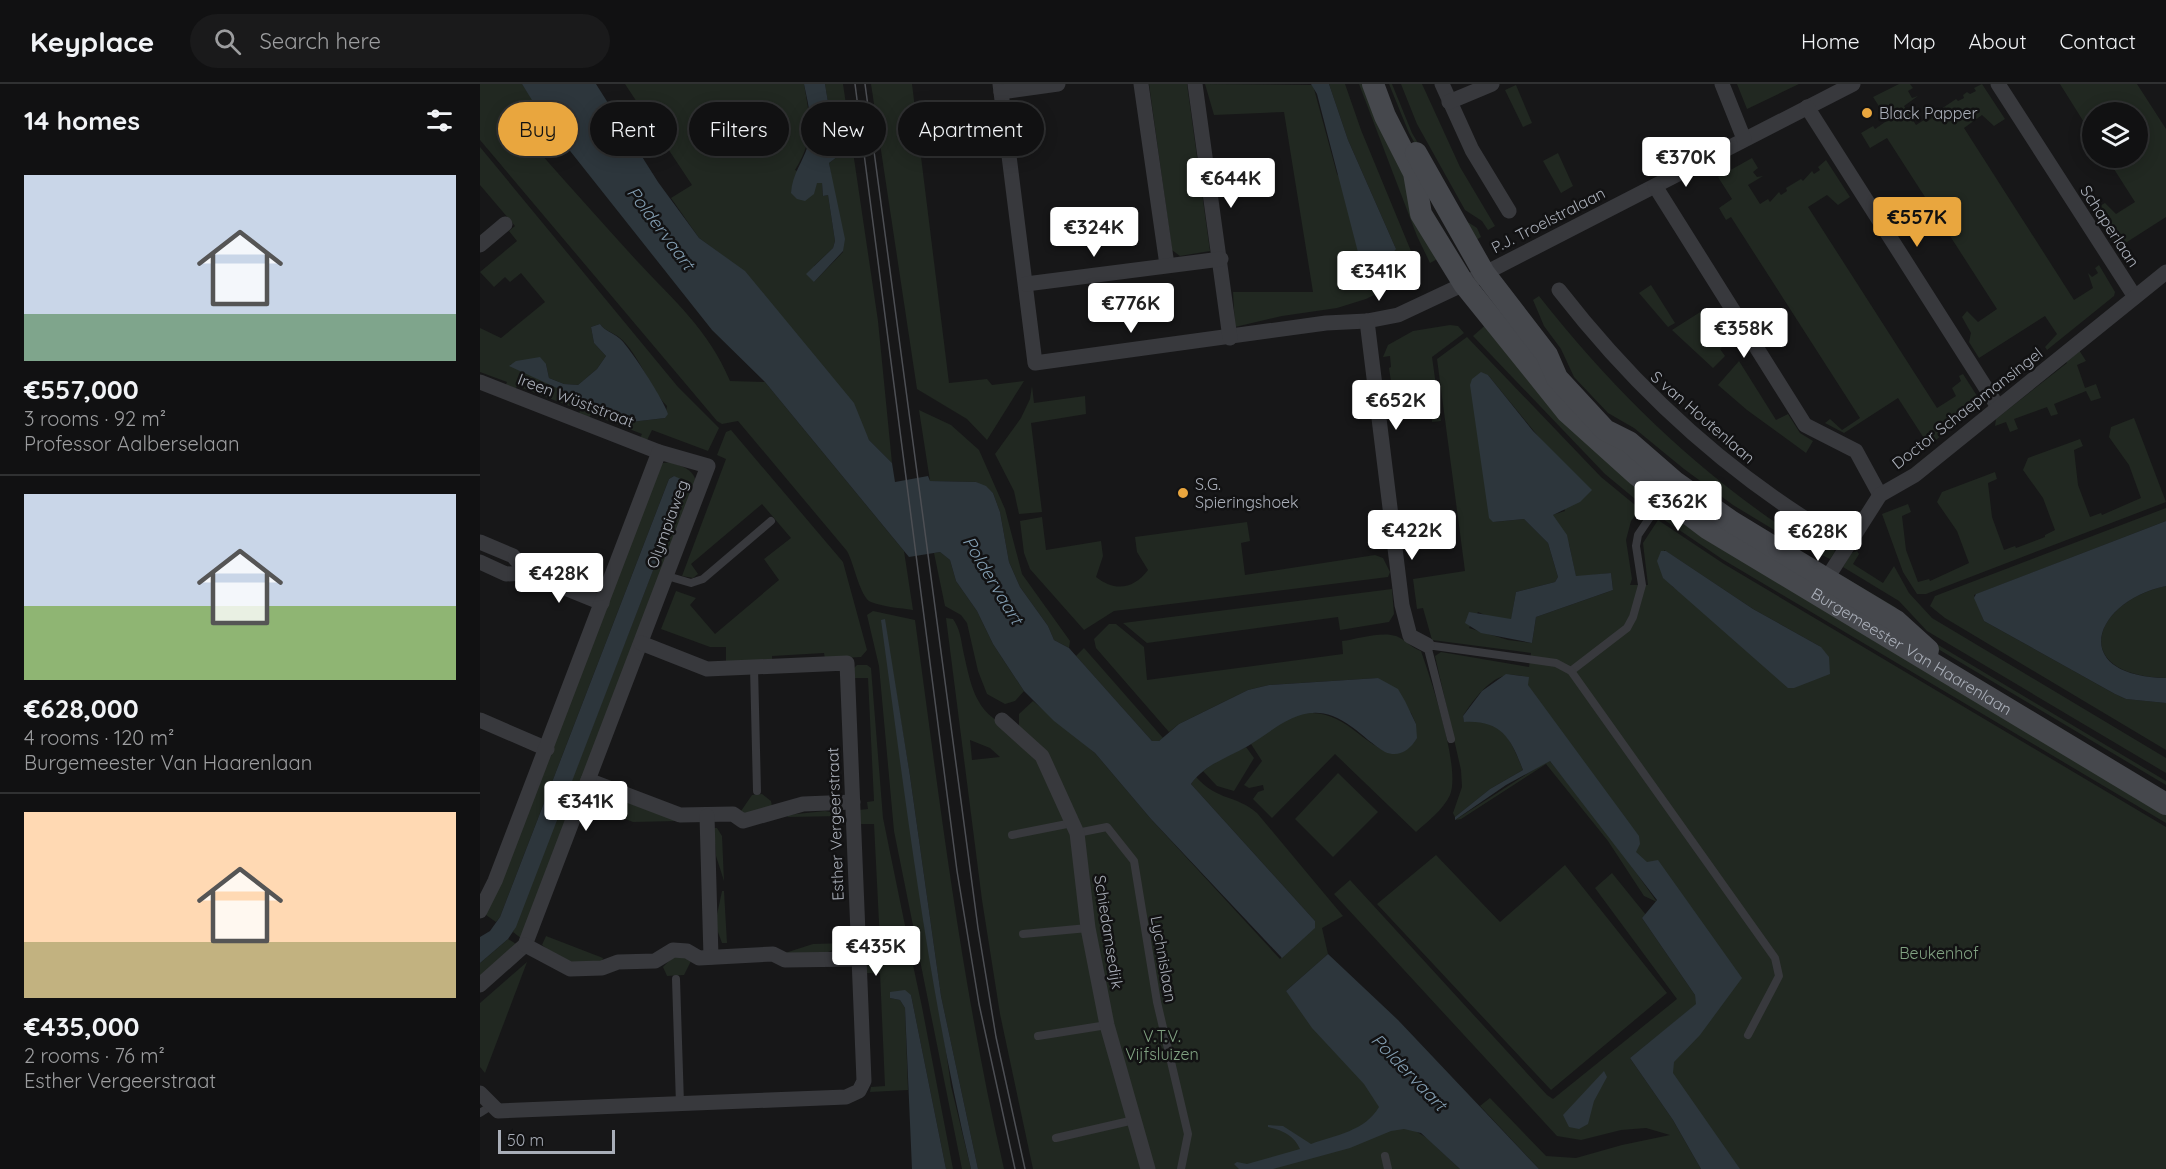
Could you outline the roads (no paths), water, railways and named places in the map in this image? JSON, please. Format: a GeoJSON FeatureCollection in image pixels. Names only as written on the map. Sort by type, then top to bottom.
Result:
{"type":"FeatureCollection","features":[{"type":"Feature","properties":{"kind":"main road","name":"Burgemeester Van Haarenlaan"},"geometry":{"type":"LineString","coordinates":[[1374,84],[1385,116],[1414,173],[1421,214],[1464,284],[1567,412],[1637,475],[1670,489]]}},
{"type":"Feature","properties":{"kind":"main road","name":"Burgemeester Van Haarenlaan"},"geometry":{"type":"LineString","coordinates":[[1384,84],[1405,134],[1484,273],[1547,355],[1557,378],[1605,430],[1629,442],[1707,528],[1822,587],[1896,621],[1924,647],[2166,792]]}},
{"type":"Feature","properties":{"kind":"main road","name":"Burgemeester Van Haarenlaan"},"geometry":{"type":"LineString","coordinates":[[1822,587],[2166,804]]}},
{"type":"Feature","properties":{"kind":"street"},"geometry":{"type":"LineString","coordinates":[[1059,84],[1001,88],[1035,363],[1326,323],[1367,321],[1398,315],[1484,273]]}},
{"type":"Feature","properties":{"kind":"street"},"geometry":{"type":"LineString","coordinates":[[1141,84],[1167,265]]}},
{"type":"Feature","properties":{"kind":"street"},"geometry":{"type":"LineString","coordinates":[[1196,84],[1230,338]]}},
{"type":"Feature","properties":{"kind":"street"},"geometry":{"type":"LineString","coordinates":[[1442,84],[1472,150],[1509,211]]}},
{"type":"Feature","properties":{"kind":"street"},"geometry":{"type":"LineString","coordinates":[[1449,102],[1492,84]]}},
{"type":"Feature","properties":{"kind":"street"},"geometry":{"type":"LineString","coordinates":[[1722,84],[1744,139]]}},
{"type":"Feature","properties":{"kind":"street","name":"P.J. Troelstralaan"},"geometry":{"type":"LineString","coordinates":[[1484,273],[1853,84]]}},
{"type":"Feature","properties":{"kind":"street","name":"Schaperlaan"},"geometry":{"type":"LineString","coordinates":[[1998,84],[2135,297]]}},
{"type":"Feature","properties":{"kind":"street"},"geometry":{"type":"LineString","coordinates":[[1807,107],[1998,407]]}},
{"type":"Feature","properties":{"kind":"street"},"geometry":{"type":"LineString","coordinates":[[1655,186],[1804,425],[1856,451],[1880,495]]}},
{"type":"Feature","properties":{"kind":"street"},"geometry":{"type":"LineString","coordinates":[[480,245],[505,224]]}},
{"type":"Feature","properties":{"kind":"street"},"geometry":{"type":"LineString","coordinates":[[1026,284],[1221,259]]}},
{"type":"Feature","properties":{"kind":"street","name":"Doctor Schaepmansingel"},"geometry":{"type":"LineString","coordinates":[[1822,587],[1880,495],[1915,475],[2166,272]]}},
{"type":"Feature","properties":{"kind":"street","name":"S van Houtenlaan"},"geometry":{"type":"LineString","coordinates":[[1559,290],[1614,357],[1677,421],[1746,479],[1847,544]]}},
{"type":"Feature","properties":{"kind":"street"},"geometry":{"type":"LineString","coordinates":[[1367,321],[1402,605],[1410,636],[1427,645]]}},
{"type":"Feature","properties":{"kind":"street","name":"Ireen Wüststraat"},"geometry":{"type":"LineString","coordinates":[[480,382],[659,452]]}},
{"type":"Feature","properties":{"kind":"street","name":"Olympiaweg"},"geometry":{"type":"LineString","coordinates":[[480,910],[495,881],[547,749],[659,452],[708,466],[525,945],[480,985]]}},
{"type":"Feature","properties":{"kind":"street"},"geometry":{"type":"LineString","coordinates":[[480,542],[513,556],[528,573]]}},
{"type":"Feature","properties":{"kind":"street"},"geometry":{"type":"LineString","coordinates":[[480,562],[506,574],[528,573],[602,603]]}},
{"type":"Feature","properties":{"kind":"street","name":"Esther Vergeerstraat"},"geometry":{"type":"LineString","coordinates":[[480,1093],[486,1109],[553,1111],[846,1097],[859,1091],[864,1081],[846,663],[707,669],[641,643]]}},
{"type":"Feature","properties":{"kind":"street"},"geometry":{"type":"LineString","coordinates":[[480,720],[547,749]]}},
{"type":"Feature","properties":{"kind":"street","name":"Schiedamsedijk"},"geometry":{"type":"LineString","coordinates":[[1002,720],[1042,756],[1075,828],[1088,928],[1107,1025],[1148,1169]]}},
{"type":"Feature","properties":{"kind":"street"},"geometry":{"type":"LineString","coordinates":[[588,780],[680,815],[732,814],[742,821],[803,804],[852,802]]}},
{"type":"Feature","properties":{"kind":"street"},"geometry":{"type":"LineString","coordinates":[[707,816],[711,957]]}},
{"type":"Feature","properties":{"kind":"street"},"geometry":{"type":"LineString","coordinates":[[525,945],[570,969],[602,968],[618,962],[655,961],[673,950],[687,951],[699,958],[773,954],[785,960],[859,958]]}},
{"type":"Feature","properties":{"kind":"lane"},"geometry":{"type":"LineString","coordinates":[[1571,671],[1627,628],[1633,617],[1642,585],[1635,546],[1638,535],[1670,489]]}},
{"type":"Feature","properties":{"kind":"lane"},"geometry":{"type":"LineString","coordinates":[[667,576],[691,583],[703,579],[771,521]]}},
{"type":"Feature","properties":{"kind":"lane"},"geometry":{"type":"LineString","coordinates":[[1450,739],[1427,645],[1556,663],[1571,671],[1774,958],[1779,976],[1748,1035]]}},
{"type":"Feature","properties":{"kind":"lane"},"geometry":{"type":"LineString","coordinates":[[754,667],[757,791]]}},
{"type":"Feature","properties":{"kind":"lane","name":"Lychnislaan"},"geometry":{"type":"LineString","coordinates":[[1075,828],[1107,827],[1134,861],[1157,1002],[1188,1134],[1181,1169]]}},
{"type":"Feature","properties":{"kind":"lane"},"geometry":{"type":"LineString","coordinates":[[1012,835],[1075,828]]}},
{"type":"Feature","properties":{"kind":"lane"},"geometry":{"type":"LineString","coordinates":[[1023,934],[1088,928]]}},
{"type":"Feature","properties":{"kind":"lane"},"geometry":{"type":"LineString","coordinates":[[676,979],[680,1104]]}},
{"type":"Feature","properties":{"kind":"lane"},"geometry":{"type":"LineString","coordinates":[[1038,1036],[1107,1025]]}},
{"type":"Feature","properties":{"kind":"lane"},"geometry":{"type":"LineString","coordinates":[[1056,1138],[1134,1120]]}},
{"type":"Feature","properties":{"kind":"lane"},"geometry":{"type":"LineString","coordinates":[[1384,1156],[1388,1169]]}},
{"type":"Feature","properties":{"kind":"water","name":"Poldervaart"},"geometry":{"type":"Polygon","coordinates":[[[522,84],[596,84],[607,102],[590,102],[590,156],[642,156],[699,238],[745,271],[854,403],[869,440],[892,463],[895,482],[928,476],[930,481],[976,482],[986,486],[993,493],[1000,512],[1009,562],[1020,587],[1048,626],[1054,640],[1069,648],[1152,741],[1159,741],[1179,724],[1248,690],[1269,685],[1378,678],[1398,689],[1416,724],[1417,738],[1404,752],[1390,754],[1385,752],[1337,718],[1323,713],[1309,713],[1285,722],[1248,746],[1210,766],[1191,784],[1315,921],[1315,928],[1282,958],[1151,819],[1095,753],[1054,721],[1024,691],[993,644],[977,611],[956,581],[950,560],[940,552],[909,557],[765,382],[712,330],[574,156],[578,156],[578,102],[533,102],[522,84]]]}},
{"type":"Feature","properties":{"kind":"water"},"geometry":{"type":"Polygon","coordinates":[[[804,84],[825,84],[828,102],[808,102],[804,84]]]}},
{"type":"Feature","properties":{"kind":"water"},"geometry":{"type":"Polygon","coordinates":[[[1311,84],[1329,84],[1348,140],[1396,249],[1380,264],[1365,264],[1360,260],[1317,94],[1311,84]]]}},
{"type":"Feature","properties":{"kind":"water"},"geometry":{"type":"Polygon","coordinates":[[[804,156],[837,156],[829,163],[845,239],[843,251],[814,282],[806,274],[833,248],[835,241],[828,195],[823,196],[822,183],[817,183],[814,194],[805,201],[797,199],[791,193],[793,180],[804,156]]]}},
{"type":"Feature","properties":{"kind":"water"},"geometry":{"type":"Polygon","coordinates":[[[600,324],[624,343],[638,362],[666,408],[668,414],[665,418],[631,422],[509,366],[516,361],[540,357],[546,364],[549,378],[564,384],[578,385],[597,369],[606,356],[594,343],[591,327],[600,324]]]}},
{"type":"Feature","properties":{"kind":"water"},"geometry":{"type":"Polygon","coordinates":[[[1481,372],[1488,375],[1533,431],[1592,490],[1580,502],[1553,515],[1567,535],[1576,576],[1611,573],[1613,590],[1536,617],[1532,643],[1481,633],[1465,623],[1469,612],[1511,619],[1516,592],[1555,582],[1558,577],[1548,543],[1524,519],[1493,522],[1489,518],[1470,385],[1472,379],[1481,372]]]}},
{"type":"Feature","properties":{"kind":"water"},"geometry":{"type":"Polygon","coordinates":[[[674,476],[683,480],[682,495],[516,927],[508,939],[480,963],[480,937],[490,931],[500,917],[669,479],[674,476]]]}},
{"type":"Feature","properties":{"kind":"water"},"geometry":{"type":"Polygon","coordinates":[[[2166,521],[2166,586],[2141,594],[2121,606],[2108,621],[2102,637],[2103,652],[2114,665],[2135,674],[2166,678],[2166,703],[2126,699],[1984,621],[1974,598],[1976,594],[2166,521]]]}},
{"type":"Feature","properties":{"kind":"water"},"geometry":{"type":"Polygon","coordinates":[[[1661,551],[1666,551],[1753,609],[1821,647],[1829,657],[1830,674],[1794,688],[1788,688],[1663,578],[1657,561],[1661,551]]]}},
{"type":"Feature","properties":{"kind":"water"},"geometry":{"type":"Polygon","coordinates":[[[885,619],[941,996],[978,1169],[971,1169],[930,964],[881,620],[885,619]]]}},
{"type":"Feature","properties":{"kind":"water"},"geometry":{"type":"Polygon","coordinates":[[[1506,674],[1529,677],[1528,685],[1639,836],[1640,844],[1636,852],[1647,862],[1658,860],[1742,978],[1700,1035],[1674,1062],[1673,1073],[1740,1169],[1701,1169],[1673,1120],[1630,1058],[1696,1004],[1695,995],[1642,918],[1657,900],[1550,761],[1506,785],[1455,820],[1455,817],[1490,789],[1523,770],[1509,741],[1496,728],[1488,724],[1464,722],[1463,716],[1482,691],[1506,674]]]}},
{"type":"Feature","properties":{"kind":"water","name":"Poldervaart"},"geometry":{"type":"Polygon","coordinates":[[[1328,954],[1398,1020],[1539,1169],[1460,1169],[1421,1133],[1404,1129],[1391,1131],[1350,1148],[1273,1169],[1239,1169],[1234,1164],[1237,1162],[1247,1164],[1300,1149],[1291,1137],[1268,1125],[1283,1126],[1311,1144],[1358,1127],[1366,1122],[1379,1107],[1364,1084],[1312,1028],[1286,991],[1328,954]]]}},
{"type":"Feature","properties":{"kind":"water"},"geometry":{"type":"Polygon","coordinates":[[[905,990],[911,995],[946,1169],[912,1169],[905,1008],[900,1000],[890,998],[890,992],[905,990]]]}},
{"type":"Feature","properties":{"kind":"water"},"geometry":{"type":"Polygon","coordinates":[[[1604,1071],[1607,1077],[1594,1101],[1588,1124],[1579,1129],[1569,1127],[1563,1115],[1604,1071]]]}},
{"type":"Feature","properties":{"kind":"tram line"},"geometry":{"type":"LineString","coordinates":[[855,84],[957,871],[979,1004],[1015,1169]]}},
{"type":"Feature","properties":{"kind":"tram line"},"geometry":{"type":"LineString","coordinates":[[865,84],[978,928],[996,1037],[1025,1169]]}},
{"type":"Feature","properties":{"kind":"place","name":"Black Papper"},"geometry":{"type":"Point","coordinates":[1867,113]}},
{"type":"Feature","properties":{"kind":"place","name":"S.G. Spieringshoek"},"geometry":{"type":"Point","coordinates":[1183,493]}},
{"type":"Feature","properties":{"kind":"park label","name":"Beukenhof"},"geometry":{"type":"Point","coordinates":[1939,953]}},
{"type":"Feature","properties":{"kind":"park label","name":"V.T.V. Vijfsluizen"},"geometry":{"type":"Point","coordinates":[1162,1045]}}]}
